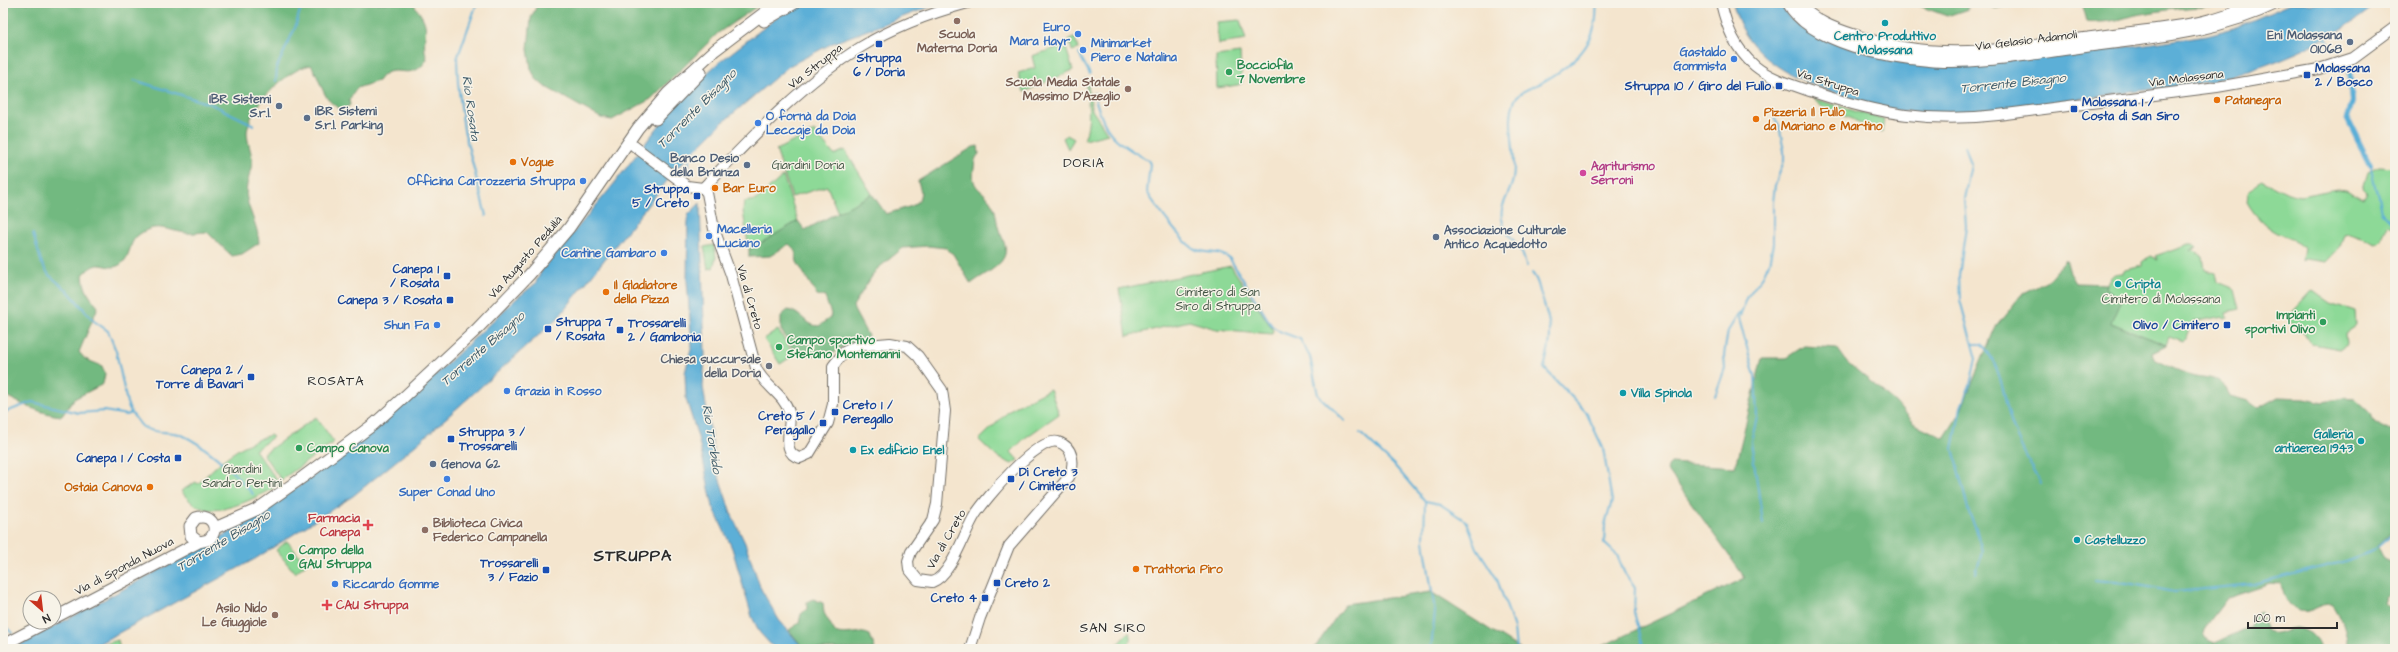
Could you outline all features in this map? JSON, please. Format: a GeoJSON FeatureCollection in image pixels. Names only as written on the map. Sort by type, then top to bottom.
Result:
{"type":"FeatureCollection","features":[{"type":"Feature","properties":{"kind":"main road","name":"Via Augusto Pedullà"},"geometry":{"type":"LineString","coordinates":[[213,524],[256,510],[346,445],[404,397],[507,299],[557,242],[591,199],[638,128],[668,93],[721,45],[777,3]]}},
{"type":"Feature","properties":{"kind":"main road"},"geometry":{"type":"LineString","coordinates":[[591,199],[608,182],[692,80],[721,54],[771,16],[795,3]]}},
{"type":"Feature","properties":{"kind":"main road","name":"Via Struppa"},"geometry":{"type":"LineString","coordinates":[[702,188],[796,97],[847,56],[909,23],[968,3]]}},
{"type":"Feature","properties":{"kind":"main road","name":"Via Struppa"},"geometry":{"type":"LineString","coordinates":[[1721,3],[1726,23],[1736,44],[1756,66],[1777,79],[1881,112],[1929,118],[1969,118]]}},
{"type":"Feature","properties":{"kind":"main road","name":"Via Gelasio Adamoli"},"geometry":{"type":"LineString","coordinates":[[1788,3],[1796,15],[1810,27],[1833,38],[1877,53],[1936,61],[1990,59],[2188,32],[2228,23],[2278,3]]}},
{"type":"Feature","properties":{"kind":"main road","name":"Via Gelasio Adamoli"},"geometry":{"type":"LineString","coordinates":[[1798,3],[1814,19],[1837,29],[1880,44],[1937,53],[1989,51],[2182,26],[2225,15],[2259,3]]}},
{"type":"Feature","properties":{"kind":"main road","name":"Via Molassana"},"geometry":{"type":"LineString","coordinates":[[1969,118],[2217,87],[2319,69],[2358,56],[2395,27]]}},
{"type":"Feature","properties":{"kind":"main road"},"geometry":{"type":"LineString","coordinates":[[636,148],[687,186],[702,188]]}},
{"type":"Feature","properties":{"kind":"main road","name":"Via di Creto"},"geometry":{"type":"LineString","coordinates":[[702,188],[706,193],[714,229],[731,275],[756,368],[762,378],[786,404],[789,412],[788,447],[793,455],[800,458],[809,454],[828,423],[833,404],[833,366],[840,356],[851,348],[883,343],[907,346],[918,356],[939,385],[944,395],[945,411],[937,504],[933,520],[909,556],[909,566],[915,578],[922,582],[932,582],[944,574],[976,513],[1032,452],[1050,442],[1056,442],[1064,445],[1073,460],[1072,471],[1064,483],[1009,546],[980,618],[970,649]]}},
{"type":"Feature","properties":{"kind":"main road"},"geometry":{"type":"LineString","coordinates":[[205,516],[213,524],[212,537],[195,539],[190,526],[196,518],[205,516]]}},
{"type":"Feature","properties":{"kind":"main road","name":"Via di Sponda Nuova"},"geometry":{"type":"LineString","coordinates":[[62,614],[186,549],[195,539]]}},
{"type":"Feature","properties":{"kind":"main road"},"geometry":{"type":"LineString","coordinates":[[3,645],[32,630]]}},
{"type":"Feature","properties":{"kind":"green space"},"geometry":{"type":"Polygon","coordinates":[[[3,3],[415,3],[415,7],[424,21],[426,33],[425,51],[427,59],[421,67],[415,71],[390,72],[378,81],[357,88],[349,100],[350,105],[343,110],[330,102],[326,97],[311,65],[301,68],[281,81],[254,112],[249,122],[247,132],[252,159],[246,194],[259,243],[242,254],[232,256],[207,232],[188,233],[155,228],[149,229],[136,237],[126,258],[121,264],[112,267],[99,265],[89,269],[83,275],[84,285],[98,307],[79,352],[85,359],[102,366],[105,374],[103,384],[74,399],[62,416],[31,408],[3,394],[3,3]]]}},
{"type":"Feature","properties":{"kind":"green space"},"geometry":{"type":"Polygon","coordinates":[[[538,3],[762,3],[718,33],[651,99],[612,120],[601,118],[544,86],[536,79],[531,69],[528,49],[531,18],[538,3]]]}},
{"type":"Feature","properties":{"kind":"green space"},"geometry":{"type":"Polygon","coordinates":[[[1911,3],[1970,3],[1968,9],[1947,16],[1911,3]]]}},
{"type":"Feature","properties":{"kind":"green space"},"geometry":{"type":"Polygon","coordinates":[[[1990,3],[2014,3],[1994,8],[1989,6],[1990,3]]]}},
{"type":"Feature","properties":{"kind":"green space"},"geometry":{"type":"Polygon","coordinates":[[[2082,3],[2217,3],[2212,7],[2172,9],[2140,14],[2111,21],[2095,22],[2087,21],[2082,3]]]}},
{"type":"Feature","properties":{"kind":"green space"},"geometry":{"type":"Polygon","coordinates":[[[1240,20],[1246,40],[1219,44],[1216,22],[1240,20]]]}},
{"type":"Feature","properties":{"kind":"green space"},"geometry":{"type":"Polygon","coordinates":[[[1075,38],[1078,49],[1072,51],[1069,39],[1075,38]]]}},
{"type":"Feature","properties":{"kind":"green space"},"geometry":{"type":"Polygon","coordinates":[[[1065,45],[1073,70],[1024,92],[1018,73],[1035,68],[1032,56],[1065,45]]]}},
{"type":"Feature","properties":{"kind":"green space","name":"Bocciofila 7 Novembre"},"geometry":{"type":"Polygon","coordinates":[[[1240,53],[1242,83],[1217,88],[1216,56],[1240,53]]]}},
{"type":"Feature","properties":{"kind":"green space"},"geometry":{"type":"Polygon","coordinates":[[[1085,79],[1087,79],[1092,110],[1108,134],[1084,140],[1089,117],[1085,79]]]}},
{"type":"Feature","properties":{"kind":"green space"},"geometry":{"type":"Polygon","coordinates":[[[1812,98],[1884,120],[1882,132],[1821,106],[1812,98]]]}},
{"type":"Feature","properties":{"kind":"green space","name":"Giardini Doria"},"geometry":{"type":"Polygon","coordinates":[[[814,131],[834,155],[845,150],[872,194],[838,213],[827,186],[792,197],[776,150],[814,131]]]}},
{"type":"Feature","properties":{"kind":"green space"},"geometry":{"type":"Polygon","coordinates":[[[1067,135],[1074,139],[1068,149],[1063,138],[1067,135]]]}},
{"type":"Feature","properties":{"kind":"green space"},"geometry":{"type":"Polygon","coordinates":[[[978,146],[979,154],[975,161],[973,175],[974,181],[978,188],[985,194],[995,210],[998,227],[1005,248],[1005,254],[1000,263],[971,284],[953,254],[946,248],[928,246],[903,248],[876,270],[853,306],[868,336],[865,339],[841,348],[831,355],[808,355],[792,348],[781,330],[781,316],[788,310],[793,311],[810,324],[819,326],[830,318],[831,314],[825,297],[817,295],[797,262],[795,250],[789,244],[770,256],[749,257],[749,250],[798,221],[805,230],[872,194],[886,214],[912,206],[919,201],[921,192],[918,181],[973,147],[978,146]]]}},
{"type":"Feature","properties":{"kind":"green space"},"geometry":{"type":"Polygon","coordinates":[[[2379,167],[2395,168],[2395,228],[2388,225],[2381,240],[2376,243],[2349,234],[2344,235],[2340,247],[2326,262],[2305,259],[2302,261],[2304,247],[2297,241],[2266,226],[2247,202],[2248,193],[2261,180],[2288,193],[2300,196],[2337,189],[2346,190],[2364,199],[2367,193],[2363,189],[2368,172],[2379,167]]]}},
{"type":"Feature","properties":{"kind":"green space"},"geometry":{"type":"Polygon","coordinates":[[[783,176],[798,221],[749,250],[743,211],[744,202],[756,200],[783,176]]]}},
{"type":"Feature","properties":{"kind":"green space","name":"Cimitero di Molassana"},"geometry":{"type":"Polygon","coordinates":[[[2189,244],[2193,244],[2197,247],[2190,251],[2193,250],[2203,257],[2205,270],[2216,273],[2218,282],[2235,289],[2240,309],[2226,312],[2227,317],[2223,318],[2223,316],[2199,321],[2195,320],[2183,342],[2169,337],[2166,345],[2111,323],[2115,297],[2106,288],[2110,278],[2114,275],[2124,273],[2125,270],[2142,266],[2142,262],[2150,256],[2158,260],[2155,256],[2189,244]]]}},
{"type":"Feature","properties":{"kind":"green space"},"geometry":{"type":"Polygon","coordinates":[[[714,245],[716,257],[713,268],[708,269],[704,247],[714,245]]]}},
{"type":"Feature","properties":{"kind":"green space"},"geometry":{"type":"Polygon","coordinates":[[[2066,259],[2070,273],[2076,283],[2107,284],[2106,288],[2121,300],[2111,323],[2166,345],[2152,352],[2154,359],[2185,373],[2217,380],[2222,383],[2230,396],[2248,401],[2258,408],[2278,397],[2305,398],[2324,402],[2344,398],[2355,399],[2371,414],[2374,422],[2390,430],[2395,429],[2395,529],[2377,546],[2384,560],[2395,565],[2395,589],[2386,597],[2384,603],[2395,614],[2395,649],[2348,649],[2347,638],[2343,625],[2332,604],[2324,605],[2311,610],[2299,611],[2290,605],[2280,584],[2270,583],[2228,597],[2206,626],[2204,634],[2208,640],[2215,643],[2250,627],[2253,614],[2261,611],[2267,632],[2278,633],[2299,628],[2311,634],[2317,641],[2319,649],[1596,649],[1745,578],[1667,469],[1671,463],[1735,467],[1762,358],[1786,358],[1804,346],[1837,348],[1847,362],[1895,402],[1913,423],[1944,438],[1959,415],[1995,328],[2021,295],[2046,282],[2066,259]]]}},
{"type":"Feature","properties":{"kind":"green space","name":"Cimitero di San Siro di Struppa"},"geometry":{"type":"Polygon","coordinates":[[[1231,266],[1273,330],[1272,334],[1216,329],[1189,321],[1127,336],[1119,289],[1231,266]]]}},
{"type":"Feature","properties":{"kind":"green space","name":"Impianti sportivi Olivo"},"geometry":{"type":"Polygon","coordinates":[[[2313,290],[2331,303],[2355,311],[2356,326],[2346,333],[2347,345],[2340,349],[2313,344],[2287,318],[2313,290]]]}},
{"type":"Feature","properties":{"kind":"green space","name":"Campo sportivo Stefano Montemanni"},"geometry":{"type":"Polygon","coordinates":[[[778,330],[794,355],[780,364],[764,339],[778,330]]]}},
{"type":"Feature","properties":{"kind":"green space"},"geometry":{"type":"Polygon","coordinates":[[[1050,389],[1059,414],[1025,438],[1011,452],[1018,460],[1012,464],[997,457],[979,440],[1011,409],[1050,389]]]}},
{"type":"Feature","properties":{"kind":"green space","name":"Campo Canova"},"geometry":{"type":"Polygon","coordinates":[[[316,417],[334,442],[281,480],[263,454],[316,417]]]}},
{"type":"Feature","properties":{"kind":"green space","name":"Giardini Sandro Pertini"},"geometry":{"type":"Polygon","coordinates":[[[270,435],[273,437],[255,450],[280,484],[244,502],[223,509],[214,510],[205,509],[198,506],[181,491],[196,482],[198,484],[231,454],[259,439],[270,435]]]}},
{"type":"Feature","properties":{"kind":"green space","name":"Campo della GAU Struppa"},"geometry":{"type":"Polygon","coordinates":[[[287,541],[306,564],[295,573],[276,550],[287,541]]]}},
{"type":"Feature","properties":{"kind":"green space"},"geometry":{"type":"Polygon","coordinates":[[[1431,592],[1520,649],[1314,649],[1345,604],[1431,592]]]}},
{"type":"Feature","properties":{"kind":"green space"},"geometry":{"type":"Polygon","coordinates":[[[813,599],[823,603],[824,613],[835,632],[844,634],[866,633],[870,635],[875,649],[804,649],[789,630],[799,623],[801,614],[807,609],[807,602],[813,599]]]}},
{"type":"Feature","properties":{"kind":"green space"},"geometry":{"type":"Polygon","coordinates":[[[1129,632],[1131,641],[1123,649],[1113,649],[1129,632]]]}},
{"type":"Feature","properties":{"kind":"green space"},"geometry":{"type":"Polygon","coordinates":[[[118,640],[120,649],[105,649],[104,644],[118,640]]]}},
{"type":"Feature","properties":{"kind":"water","name":"Torrente Bisagno"},"geometry":{"type":"Polygon","coordinates":[[[805,3],[940,3],[833,43],[789,66],[722,123],[678,167],[558,318],[417,444],[353,496],[255,559],[89,649],[12,649],[47,630],[62,630],[62,622],[258,517],[368,434],[414,395],[517,298],[535,284],[542,270],[609,190],[682,96],[717,64],[779,16],[805,3]]]}},
{"type":"Feature","properties":{"kind":"water","name":"Torrente Bisagno"},"geometry":{"type":"Polygon","coordinates":[[[1733,3],[1780,3],[1789,17],[1801,28],[1818,37],[1899,62],[1918,65],[1954,66],[2133,46],[2207,35],[2234,28],[2293,3],[2378,3],[2339,31],[2297,53],[2253,70],[2207,82],[1992,111],[1926,113],[1905,112],[1875,106],[1819,87],[1790,74],[1776,66],[1754,46],[1738,19],[1733,3]]]}},
{"type":"Feature","properties":{"kind":"water"},"geometry":{"type":"Polygon","coordinates":[[[700,203],[705,355],[703,387],[716,468],[731,513],[745,543],[761,589],[779,620],[804,649],[775,649],[760,633],[752,617],[732,548],[713,507],[698,437],[686,399],[685,373],[692,345],[687,281],[688,215],[700,203]]]}},
{"type":"Feature","properties":{"kind":"waterway"},"geometry":{"type":"LineString","coordinates":[[276,81],[277,67],[295,28],[302,3]]}},
{"type":"Feature","properties":{"kind":"waterway","name":"Rio Rosata"},"geometry":{"type":"LineString","coordinates":[[477,3],[457,59],[458,83],[464,130],[486,216]]}},
{"type":"Feature","properties":{"kind":"waterway"},"geometry":{"type":"LineString","coordinates":[[1527,266],[1519,247],[1504,227],[1502,219],[1502,209],[1512,184],[1514,169],[1511,126],[1513,106],[1520,93],[1539,84],[1562,70],[1581,52],[1588,42],[1593,30],[1596,18],[1596,3]]}},
{"type":"Feature","properties":{"kind":"waterway"},"geometry":{"type":"LineString","coordinates":[[2323,37],[2329,44]]}},
{"type":"Feature","properties":{"kind":"waterway"},"geometry":{"type":"LineString","coordinates":[[1079,54],[1090,74]]}},
{"type":"Feature","properties":{"kind":"waterway"},"geometry":{"type":"LineString","coordinates":[[2349,69],[2352,102],[2347,118],[2370,165]]}},
{"type":"Feature","properties":{"kind":"waterway"},"geometry":{"type":"LineString","coordinates":[[134,80],[213,105],[254,125]]}},
{"type":"Feature","properties":{"kind":"waterway"},"geometry":{"type":"LineString","coordinates":[[1094,93],[1101,117],[1106,127],[1118,141],[1136,154],[1148,160],[1150,164],[1147,192],[1163,215],[1191,247],[1197,250],[1218,253],[1230,259],[1272,326],[1281,332],[1300,339],[1310,357],[1318,395],[1345,421]]}},
{"type":"Feature","properties":{"kind":"waterway"},"geometry":{"type":"LineString","coordinates":[[1763,523],[1751,441],[1757,417],[1755,376],[1739,319],[1748,296],[1763,276],[1769,263],[1773,244],[1773,202],[1775,185],[1784,161],[1784,151],[1779,125],[1774,117]]}},
{"type":"Feature","properties":{"kind":"waterway"},"geometry":{"type":"LineString","coordinates":[[1965,146],[1971,165],[1964,199],[1966,226],[1959,276],[1960,300],[1976,359],[1970,385],[1961,407],[1953,449],[1969,513],[1976,528],[1982,552],[1976,573]]}},
{"type":"Feature","properties":{"kind":"waterway","name":"Rio Torbido"},"geometry":{"type":"LineString","coordinates":[[689,154],[689,171]]}},
{"type":"Feature","properties":{"kind":"waterway"},"geometry":{"type":"LineString","coordinates":[[2370,165],[2381,211],[2395,225]]}},
{"type":"Feature","properties":{"kind":"waterway"},"geometry":{"type":"LineString","coordinates":[[33,234],[42,264],[49,275],[68,291],[94,321],[108,331],[116,351],[127,403],[131,412]]}},
{"type":"Feature","properties":{"kind":"waterway"},"geometry":{"type":"LineString","coordinates":[[1532,273],[1538,284],[1549,323],[1550,339],[1544,368],[1586,412],[1603,448],[1612,501],[1605,525],[1604,543],[1617,555],[1624,572],[1635,588],[1634,612],[1644,649]]}},
{"type":"Feature","properties":{"kind":"waterway"},"geometry":{"type":"LineString","coordinates":[[1715,396],[1725,368],[1724,355],[1728,331],[1739,313]]}},
{"type":"Feature","properties":{"kind":"waterway"},"geometry":{"type":"LineString","coordinates":[[1973,344],[1982,344],[1995,364],[2002,384],[2009,416],[2026,456],[2041,483]]}},
{"type":"Feature","properties":{"kind":"waterway"},"geometry":{"type":"LineString","coordinates":[[3,413],[32,402],[79,413],[104,411],[127,415],[131,413],[143,427],[153,431],[182,435],[202,446],[229,469],[253,494]]}},
{"type":"Feature","properties":{"kind":"waterway"},"geometry":{"type":"LineString","coordinates":[[1360,433],[1394,465],[1425,501],[1440,504],[1467,522],[1477,548],[1497,579],[1514,628],[1516,649]]}},
{"type":"Feature","properties":{"kind":"waterway"},"geometry":{"type":"LineString","coordinates":[[1425,501],[1424,541],[1435,611],[1431,649]]}},
{"type":"Feature","properties":{"kind":"waterway"},"geometry":{"type":"LineString","coordinates":[[2094,580],[2127,583],[2175,592],[2253,584],[2346,561],[2373,551],[2395,532]]}},
{"type":"Feature","properties":{"kind":"waterway"},"geometry":{"type":"LineString","coordinates":[[3,624],[12,633]]}},
{"type":"Feature","properties":{"kind":"place","name":"Scuola Materna Doria"},"geometry":{"type":"Point","coordinates":[957,21]}},
{"type":"Feature","properties":{"kind":"place","name":"Centro Produttivo Molassana"},"geometry":{"type":"Point","coordinates":[1885,23]}},
{"type":"Feature","properties":{"kind":"place","name":"Euro Mara Hayr"},"geometry":{"type":"Point","coordinates":[1078,34]}},
{"type":"Feature","properties":{"kind":"place","name":"Eni Molassana 01068"},"geometry":{"type":"Point","coordinates":[2350,42]}},
{"type":"Feature","properties":{"kind":"place","name":"Struppa 6 / Doria"},"geometry":{"type":"Point","coordinates":[879,44]}},
{"type":"Feature","properties":{"kind":"place","name":"Minimarket Piero e Natalina"},"geometry":{"type":"Point","coordinates":[1083,50]}},
{"type":"Feature","properties":{"kind":"place","name":"Gastaldo Gommista"},"geometry":{"type":"Point","coordinates":[1734,59]}},
{"type":"Feature","properties":{"kind":"place","name":"Bocciofila 7 Novembre"},"geometry":{"type":"Point","coordinates":[1229,72]}},
{"type":"Feature","properties":{"kind":"place","name":"Molassana 2 / Bosco"},"geometry":{"type":"Point","coordinates":[2307,75]}},
{"type":"Feature","properties":{"kind":"place","name":"Struppa 10 / Giro del Fullo"},"geometry":{"type":"Point","coordinates":[1779,86]}},
{"type":"Feature","properties":{"kind":"place","name":"Scuola Media Statale Massimo D'Azeglio"},"geometry":{"type":"Point","coordinates":[1128,89]}},
{"type":"Feature","properties":{"kind":"place","name":"Patanegra"},"geometry":{"type":"Point","coordinates":[2217,100]}},
{"type":"Feature","properties":{"kind":"place","name":"IBR Sistemi S.r.l."},"geometry":{"type":"Point","coordinates":[279,106]}},
{"type":"Feature","properties":{"kind":"place","name":"Molassana 1 / Costa di San Siro"},"geometry":{"type":"Point","coordinates":[2074,109]}},
{"type":"Feature","properties":{"kind":"place","name":"IBR Sistemi S.r.l. Parking"},"geometry":{"type":"Point","coordinates":[307,118]}},
{"type":"Feature","properties":{"kind":"place","name":"Pizzeria Il Fullo da Mariano e Martino"},"geometry":{"type":"Point","coordinates":[1756,119]}},
{"type":"Feature","properties":{"kind":"place","name":"O fornà da Doia Leccaje da Doia"},"geometry":{"type":"Point","coordinates":[758,123]}},
{"type":"Feature","properties":{"kind":"place","name":"Vogue"},"geometry":{"type":"Point","coordinates":[513,162]}},
{"type":"Feature","properties":{"kind":"place","name":"Banco Desio della Brianza"},"geometry":{"type":"Point","coordinates":[747,165]}},
{"type":"Feature","properties":{"kind":"place","name":"Agriturismo Serroni"},"geometry":{"type":"Point","coordinates":[1583,173]}},
{"type":"Feature","properties":{"kind":"place","name":"Officina Carrozzeria Struppa"},"geometry":{"type":"Point","coordinates":[583,181]}},
{"type":"Feature","properties":{"kind":"place","name":"Bar Euro"},"geometry":{"type":"Point","coordinates":[715,188]}},
{"type":"Feature","properties":{"kind":"place","name":"Struppa 5 / Creto"},"geometry":{"type":"Point","coordinates":[697,196]}},
{"type":"Feature","properties":{"kind":"place","name":"Macelleria Luciano"},"geometry":{"type":"Point","coordinates":[709,236]}},
{"type":"Feature","properties":{"kind":"place","name":"Associazione Culturale Antico Acquedotto"},"geometry":{"type":"Point","coordinates":[1436,237]}},
{"type":"Feature","properties":{"kind":"place","name":"Cantine Gambaro"},"geometry":{"type":"Point","coordinates":[664,253]}},
{"type":"Feature","properties":{"kind":"place","name":"Canepa 1 / Rosata"},"geometry":{"type":"Point","coordinates":[447,276]}},
{"type":"Feature","properties":{"kind":"place","name":"Cripta"},"geometry":{"type":"Point","coordinates":[2118,284]}},
{"type":"Feature","properties":{"kind":"place","name":"Il Gladiatore della Pizza"},"geometry":{"type":"Point","coordinates":[606,292]}},
{"type":"Feature","properties":{"kind":"place","name":"Canepa 3 / Rosata"},"geometry":{"type":"Point","coordinates":[450,300]}},
{"type":"Feature","properties":{"kind":"place","name":"Impianti sportivi Olivo"},"geometry":{"type":"Point","coordinates":[2323,322]}},
{"type":"Feature","properties":{"kind":"place","name":"Shun Fa"},"geometry":{"type":"Point","coordinates":[437,325]}},
{"type":"Feature","properties":{"kind":"place","name":"Olivo / Cimitero"},"geometry":{"type":"Point","coordinates":[2227,325]}},
{"type":"Feature","properties":{"kind":"place","name":"Struppa 7 / Rosata"},"geometry":{"type":"Point","coordinates":[548,329]}},
{"type":"Feature","properties":{"kind":"place","name":"Trossarelli 2 / Gambonia"},"geometry":{"type":"Point","coordinates":[620,330]}},
{"type":"Feature","properties":{"kind":"place","name":"Campo sportivo Stefano Montemanni"},"geometry":{"type":"Point","coordinates":[779,347]}},
{"type":"Feature","properties":{"kind":"place","name":"Chiesa succursale della Doria"},"geometry":{"type":"Point","coordinates":[769,366]}},
{"type":"Feature","properties":{"kind":"place","name":"Canepa 2 / Torre di Bavari"},"geometry":{"type":"Point","coordinates":[251,377]}},
{"type":"Feature","properties":{"kind":"place","name":"Grazia in Rosso"},"geometry":{"type":"Point","coordinates":[507,391]}},
{"type":"Feature","properties":{"kind":"place","name":"Villa Spinola"},"geometry":{"type":"Point","coordinates":[1623,393]}},
{"type":"Feature","properties":{"kind":"place","name":"Creto 1 / Peregallo"},"geometry":{"type":"Point","coordinates":[835,412]}},
{"type":"Feature","properties":{"kind":"place","name":"Creto 5 / Peragallo"},"geometry":{"type":"Point","coordinates":[823,423]}},
{"type":"Feature","properties":{"kind":"place","name":"Struppa 3 / Trossarelli"},"geometry":{"type":"Point","coordinates":[451,439]}},
{"type":"Feature","properties":{"kind":"place","name":"Galleria antiaerea 1943"},"geometry":{"type":"Point","coordinates":[2361,441]}},
{"type":"Feature","properties":{"kind":"place","name":"Campo Canova"},"geometry":{"type":"Point","coordinates":[299,448]}},
{"type":"Feature","properties":{"kind":"place","name":"Ex edificio Enel"},"geometry":{"type":"Point","coordinates":[853,450]}},
{"type":"Feature","properties":{"kind":"place","name":"Canepa 1 / Costa"},"geometry":{"type":"Point","coordinates":[178,458]}},
{"type":"Feature","properties":{"kind":"place","name":"Genova 62"},"geometry":{"type":"Point","coordinates":[433,464]}},
{"type":"Feature","properties":{"kind":"place","name":"Super Conad Uno"},"geometry":{"type":"Point","coordinates":[447,479]}},
{"type":"Feature","properties":{"kind":"place","name":"Di Creto 3 / Cimitero"},"geometry":{"type":"Point","coordinates":[1011,479]}},
{"type":"Feature","properties":{"kind":"place","name":"Ostaia Canova"},"geometry":{"type":"Point","coordinates":[150,487]}},
{"type":"Feature","properties":{"kind":"place","name":"Farmacia Canepa"},"geometry":{"type":"Point","coordinates":[368,525]}},
{"type":"Feature","properties":{"kind":"place","name":"Biblioteca Civica Federico Campanella"},"geometry":{"type":"Point","coordinates":[425,530]}},
{"type":"Feature","properties":{"kind":"place","name":"Castelluzzo"},"geometry":{"type":"Point","coordinates":[2077,540]}},
{"type":"Feature","properties":{"kind":"place","name":"Campo della GAU Struppa"},"geometry":{"type":"Point","coordinates":[291,557]}},
{"type":"Feature","properties":{"kind":"place","name":"Trattoria Piro"},"geometry":{"type":"Point","coordinates":[1136,569]}},
{"type":"Feature","properties":{"kind":"place","name":"Trossarelli 3 / Fazio"},"geometry":{"type":"Point","coordinates":[546,570]}},
{"type":"Feature","properties":{"kind":"place","name":"Creto 2"},"geometry":{"type":"Point","coordinates":[997,583]}},
{"type":"Feature","properties":{"kind":"place","name":"Riccardo Gomme"},"geometry":{"type":"Point","coordinates":[335,584]}},
{"type":"Feature","properties":{"kind":"place","name":"Creto 4"},"geometry":{"type":"Point","coordinates":[985,598]}},
{"type":"Feature","properties":{"kind":"place","name":"CAU Struppa"},"geometry":{"type":"Point","coordinates":[327,605]}},
{"type":"Feature","properties":{"kind":"place","name":"Asilo Nido Le Giuggiole"},"geometry":{"type":"Point","coordinates":[275,615]}},
{"type":"Feature","properties":{"kind":"district","name":"DORIA"},"geometry":{"type":"Point","coordinates":[1084,162]}},
{"type":"Feature","properties":{"kind":"district","name":"ROSATA"},"geometry":{"type":"Point","coordinates":[336,380]}},
{"type":"Feature","properties":{"kind":"district","name":"STRUPPA"},"geometry":{"type":"Point","coordinates":[633,555]}},
{"type":"Feature","properties":{"kind":"district","name":"SAN SIRO"},"geometry":{"type":"Point","coordinates":[1113,627]}}]}
